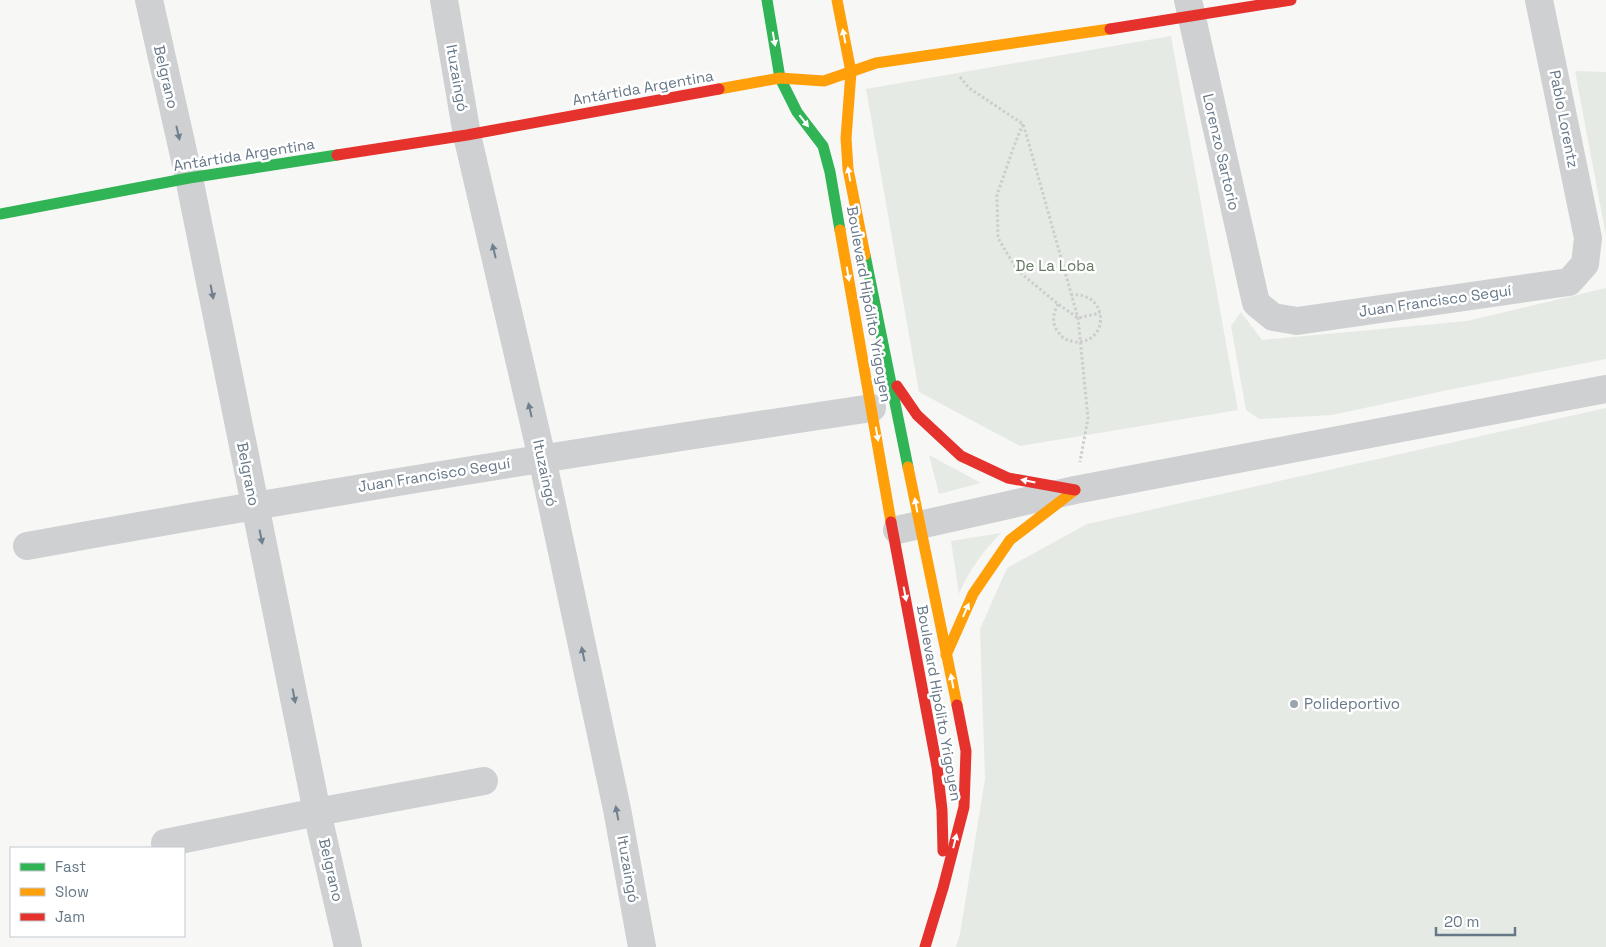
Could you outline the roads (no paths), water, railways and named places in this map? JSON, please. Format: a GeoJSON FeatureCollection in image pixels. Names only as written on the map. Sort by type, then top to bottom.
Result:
{"type":"FeatureCollection","features":[{"type":"Feature","properties":{"kind":"main road","name":"Boulevard Hipólito Yrigoyen"},"geometry":{"type":"LineString","coordinates":[[767,0],[780,78],[797,112],[823,146],[830,172],[893,531],[937,767],[942,810],[943,888]]}},
{"type":"Feature","properties":{"kind":"main road","name":"Boulevard Hipólito Yrigoyen"},"geometry":{"type":"LineString","coordinates":[[838,0],[851,72],[846,138],[848,169],[966,751],[964,807],[943,888]]}},
{"type":"Feature","properties":{"kind":"main road","name":"Antártida Argentina"},"geometry":{"type":"LineString","coordinates":[[0,214],[188,178],[467,135],[780,78],[824,81],[876,63],[942,53],[1189,8],[1291,0]]}},
{"type":"Feature","properties":{"kind":"main road"},"geometry":{"type":"LineString","coordinates":[[890,376],[917,415],[961,456],[1008,478],[1076,490]]}},
{"type":"Feature","properties":{"kind":"main road"},"geometry":{"type":"LineString","coordinates":[[946,655],[973,594],[1010,540],[1076,490]]}},
{"type":"Feature","properties":{"kind":"main road"},"geometry":{"type":"LineString","coordinates":[[925,947],[943,888]]}},
{"type":"Feature","properties":{"kind":"street","name":"Belgrano"},"geometry":{"type":"LineString","coordinates":[[149,0],[188,178],[317,812],[348,947]]}},
{"type":"Feature","properties":{"kind":"street","name":"Ituzaingó"},"geometry":{"type":"LineString","coordinates":[[444,0],[467,135],[542,458],[616,809],[642,947]]}},
{"type":"Feature","properties":{"kind":"street","name":"Pablo Lorentz"},"geometry":{"type":"LineString","coordinates":[[1539,0],[1588,238]]}},
{"type":"Feature","properties":{"kind":"street","name":"Lorenzo Sartorio"},"geometry":{"type":"LineString","coordinates":[[1189,8],[1256,303]]}},
{"type":"Feature","properties":{"kind":"street","name":"Juan Francisco Seguí"},"geometry":{"type":"LineString","coordinates":[[1256,303],[1273,316],[1297,321],[1569,282],[1585,264],[1588,238]]}},
{"type":"Feature","properties":{"kind":"street"},"geometry":{"type":"LineString","coordinates":[[893,531],[1076,490],[1606,389]]}},
{"type":"Feature","properties":{"kind":"street","name":"Juan Francisco Seguí"},"geometry":{"type":"LineString","coordinates":[[27,546],[255,505],[542,458],[872,408]]}},
{"type":"Feature","properties":{"kind":"street"},"geometry":{"type":"LineString","coordinates":[[166,843],[317,812],[484,781]]}},
{"type":"Feature","properties":{"kind":"place","name":"Polideportivo"},"geometry":{"type":"Point","coordinates":[1294,704]}},
{"type":"Feature","properties":{"kind":"park label","name":"De La Loba"},"geometry":{"type":"Point","coordinates":[1055,266]}}]}
